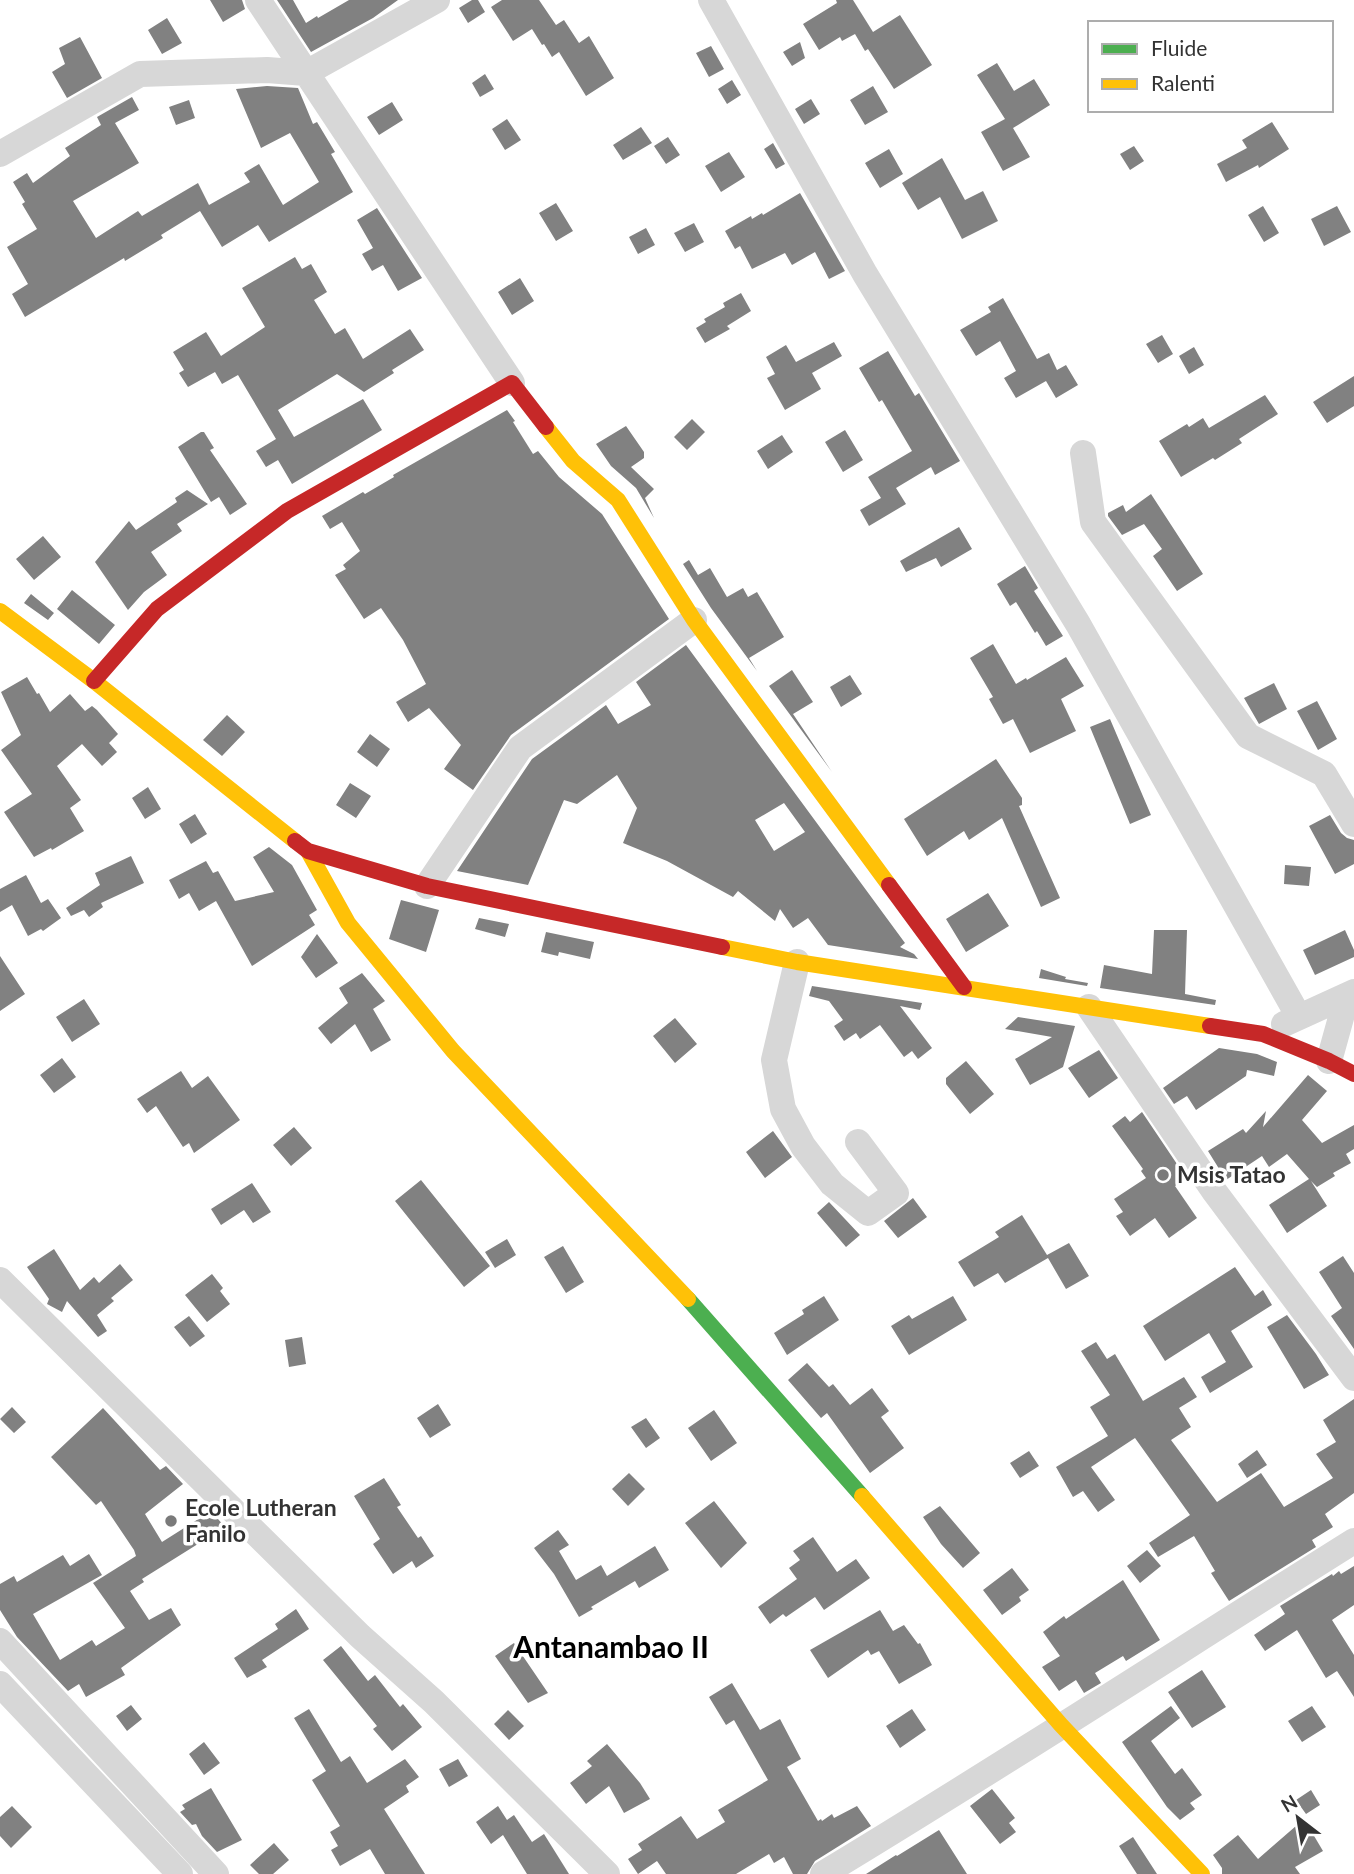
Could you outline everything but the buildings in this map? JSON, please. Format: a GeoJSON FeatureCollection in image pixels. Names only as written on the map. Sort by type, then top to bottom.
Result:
{"type":"FeatureCollection","features":[{"type":"Feature","properties":{"kind":"street"},"geometry":{"type":"LineString","coordinates":[[258,0],[512,383],[573,461],[618,500],[694,620],[964,987]]}},
{"type":"Feature","properties":{"kind":"street"},"geometry":{"type":"LineString","coordinates":[[0,154],[140,74],[267,70],[306,74],[437,0]]}},
{"type":"Feature","properties":{"kind":"street"},"geometry":{"type":"LineString","coordinates":[[711,0],[865,274],[1078,624],[1299,1017]]}},
{"type":"Feature","properties":{"kind":"street"},"geometry":{"type":"LineString","coordinates":[[94,681],[157,609],[287,511],[512,383]]}},
{"type":"Feature","properties":{"kind":"street"},"geometry":{"type":"LineString","coordinates":[[1083,453],[1093,522],[1248,736],[1324,774],[1354,824]]}},
{"type":"Feature","properties":{"kind":"street"},"geometry":{"type":"LineString","coordinates":[[0,611],[94,681],[308,851],[427,887],[797,962],[1263,1034],[1354,1074]]}},
{"type":"Feature","properties":{"kind":"street"},"geometry":{"type":"LineString","coordinates":[[427,887],[520,748],[694,620]]}},
{"type":"Feature","properties":{"kind":"street"},"geometry":{"type":"LineString","coordinates":[[308,851],[348,923],[453,1051],[708,1320],[1060,1725],[1202,1874]]}},
{"type":"Feature","properties":{"kind":"street"},"geometry":{"type":"LineString","coordinates":[[797,962],[774,1060],[783,1109],[803,1146],[832,1184],[868,1213],[896,1193],[858,1142]]}},
{"type":"Feature","properties":{"kind":"street"},"geometry":{"type":"LineString","coordinates":[[1263,1034],[1350,994]]}},
{"type":"Feature","properties":{"kind":"street"},"geometry":{"type":"LineString","coordinates":[[1329,1061],[1350,994]]}},
{"type":"Feature","properties":{"kind":"street"},"geometry":{"type":"LineString","coordinates":[[1089,1007],[1214,1191],[1354,1378]]}},
{"type":"Feature","properties":{"kind":"street"},"geometry":{"type":"LineString","coordinates":[[0,1280],[360,1636],[434,1702],[607,1874]]}},
{"type":"Feature","properties":{"kind":"street"},"geometry":{"type":"LineString","coordinates":[[823,1874],[948,1799],[1060,1725],[1354,1541]]}},
{"type":"Feature","properties":{"kind":"street"},"geometry":{"type":"LineString","coordinates":[[0,1641],[216,1874]]}},
{"type":"Feature","properties":{"kind":"street"},"geometry":{"type":"LineString","coordinates":[[0,1684],[180,1874]]}},
{"type":"Feature","properties":{"kind":"traffic: fast"},"geometry":{"type":"LineString","coordinates":[[688,1299],[862,1496]]}},
{"type":"Feature","properties":{"kind":"traffic: slow"},"geometry":{"type":"LineString","coordinates":[[546,427],[573,461],[618,500],[694,620],[889,885]]}},
{"type":"Feature","properties":{"kind":"traffic: slow"},"geometry":{"type":"LineString","coordinates":[[0,611],[94,681],[295,841]]}},
{"type":"Feature","properties":{"kind":"traffic: slow"},"geometry":{"type":"LineString","coordinates":[[308,851],[348,923],[453,1051],[688,1299]]}},
{"type":"Feature","properties":{"kind":"traffic: slow"},"geometry":{"type":"LineString","coordinates":[[722,947],[797,962],[1210,1026]]}},
{"type":"Feature","properties":{"kind":"traffic: slow"},"geometry":{"type":"LineString","coordinates":[[862,1496],[1061,1725],[1202,1874]]}},
{"type":"Feature","properties":{"kind":"traffic: jam"},"geometry":{"type":"LineString","coordinates":[[94,681],[157,609],[287,511],[512,383],[546,427]]}},
{"type":"Feature","properties":{"kind":"traffic: jam"},"geometry":{"type":"LineString","coordinates":[[295,841],[308,851],[427,886],[722,947]]}},
{"type":"Feature","properties":{"kind":"traffic: jam"},"geometry":{"type":"LineString","coordinates":[[889,885],[964,987]]}},
{"type":"Feature","properties":{"kind":"traffic: jam"},"geometry":{"type":"LineString","coordinates":[[1210,1026],[1263,1034],[1354,1074]]}},
{"type":"Feature","properties":{"kind":"place","name":"Msis Tatao"},"geometry":{"type":"Point","coordinates":[1163,1175]}},
{"type":"Feature","properties":{"kind":"place","name":"Ecole Lutheran Fanilo"},"geometry":{"type":"Point","coordinates":[171,1521]}},
{"type":"Feature","properties":{"kind":"district","name":"Antanambao II"},"geometry":{"type":"Point","coordinates":[611,1648]}}]}
